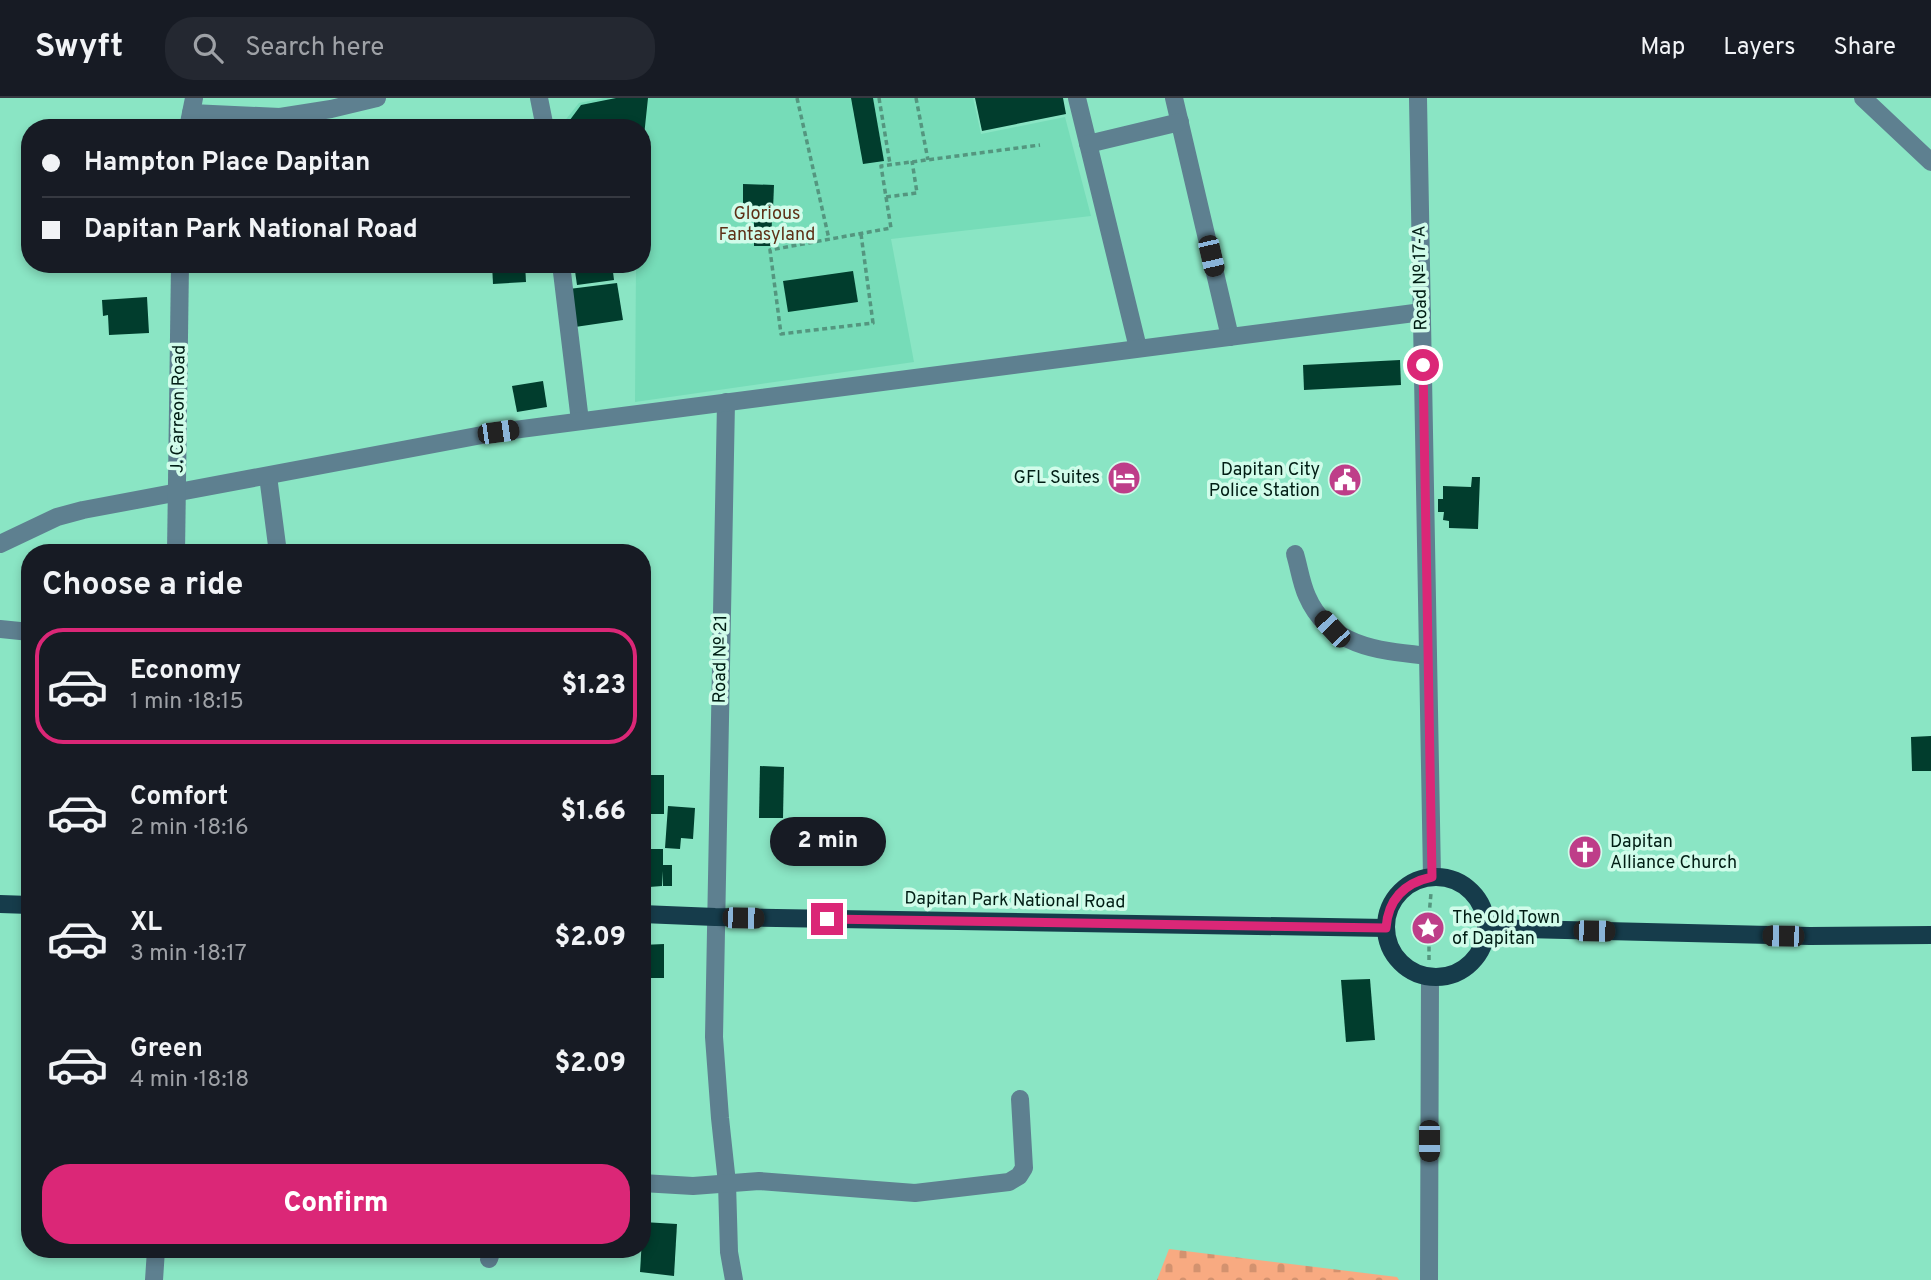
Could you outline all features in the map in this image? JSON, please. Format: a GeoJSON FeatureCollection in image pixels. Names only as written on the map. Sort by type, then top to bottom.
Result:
{"type":"FeatureCollection","features":[{"type":"Feature","properties":{"kind":"main road"},"geometry":{"type":"LineString","coordinates":[[1432,877],[1455,881],[1474,895],[1480,905],[1486,928],[1480,951],[1473,961],[1453,974],[1430,976],[1408,968],[1399,960],[1388,940],[1386,928],[1390,907],[1403,890],[1412,883],[1432,877]]}},
{"type":"Feature","properties":{"kind":"main road"},"geometry":{"type":"LineString","coordinates":[[0,904],[21,905]]}},
{"type":"Feature","properties":{"kind":"main road","name":"Dapitan Park National Road"},"geometry":{"type":"LineString","coordinates":[[651,914],[1386,928]]}},
{"type":"Feature","properties":{"kind":"main road"},"geometry":{"type":"LineString","coordinates":[[1486,928],[1810,936],[1931,935]]}},
{"type":"Feature","properties":{"kind":"street"},"geometry":{"type":"LineString","coordinates":[[191,113],[280,117],[377,98]]}},
{"type":"Feature","properties":{"kind":"street"},"geometry":{"type":"LineString","coordinates":[[539,98],[543,119]]}},
{"type":"Feature","properties":{"kind":"street"},"geometry":{"type":"LineString","coordinates":[[1077,98],[1138,348]]}},
{"type":"Feature","properties":{"kind":"street"},"geometry":{"type":"LineString","coordinates":[[1174,98],[1230,337]]}},
{"type":"Feature","properties":{"kind":"street","name":"Road № 17-A"},"geometry":{"type":"LineString","coordinates":[[1418,98],[1432,877]]}},
{"type":"Feature","properties":{"kind":"street"},"geometry":{"type":"LineString","coordinates":[[1863,98],[1931,162]]}},
{"type":"Feature","properties":{"kind":"street"},"geometry":{"type":"LineString","coordinates":[[1088,144],[1180,122]]}},
{"type":"Feature","properties":{"kind":"street","name":"J. Carreon Road"},"geometry":{"type":"LineString","coordinates":[[176,544],[180,273]]}},
{"type":"Feature","properties":{"kind":"street"},"geometry":{"type":"LineString","coordinates":[[562,273],[580,421]]}},
{"type":"Feature","properties":{"kind":"street"},"geometry":{"type":"LineString","coordinates":[[0,544],[70,513],[498,432],[1422,312]]}},
{"type":"Feature","properties":{"kind":"street","name":"Road № 21"},"geometry":{"type":"LineString","coordinates":[[726,402],[714,1037],[727,1183],[729,1252],[734,1280]]}},
{"type":"Feature","properties":{"kind":"street"},"geometry":{"type":"LineString","coordinates":[[268,476],[277,544]]}},
{"type":"Feature","properties":{"kind":"street"},"geometry":{"type":"LineString","coordinates":[[1294,554],[1307,595],[1316,611],[1332,629],[1359,645],[1379,651],[1428,656]]}},
{"type":"Feature","properties":{"kind":"street"},"geometry":{"type":"LineString","coordinates":[[0,629],[21,631]]}},
{"type":"Feature","properties":{"kind":"street"},"geometry":{"type":"LineString","coordinates":[[1429,1280],[1430,976]]}},
{"type":"Feature","properties":{"kind":"street"},"geometry":{"type":"LineString","coordinates":[[651,1184],[693,1186],[759,1181],[915,1193],[1009,1182],[1018,1177],[1024,1168],[1020,1099]]}},
{"type":"Feature","properties":{"kind":"street"},"geometry":{"type":"LineString","coordinates":[[154,1280],[155,1258]]}},
{"type":"Feature","properties":{"kind":"path"},"geometry":{"type":"LineString","coordinates":[[797,98],[830,240]]}},
{"type":"Feature","properties":{"kind":"path"},"geometry":{"type":"LineString","coordinates":[[878,98],[890,164]]}},
{"type":"Feature","properties":{"kind":"path"},"geometry":{"type":"LineString","coordinates":[[916,98],[928,160]]}},
{"type":"Feature","properties":{"kind":"path"},"geometry":{"type":"LineString","coordinates":[[861,234],[873,323],[781,334],[771,250],[891,228],[881,166],[1040,145]]}},
{"type":"Feature","properties":{"kind":"path"},"geometry":{"type":"LineString","coordinates":[[886,197],[917,193],[912,162]]}},
{"type":"Feature","properties":{"kind":"path"},"geometry":{"type":"LineString","coordinates":[[1429,916],[1432,877]]}},
{"type":"Feature","properties":{"kind":"path"},"geometry":{"type":"LineString","coordinates":[[1429,916],[1438,919],[1441,929],[1438,935],[1429,938],[1421,934],[1419,927],[1421,920],[1429,916]]}},
{"type":"Feature","properties":{"kind":"path"},"geometry":{"type":"LineString","coordinates":[[1429,938],[1430,976]]}},
{"type":"Feature","properties":{"kind":"shaded area","name":"Glorious Fantasyland"},"geometry":{"type":"Polygon","coordinates":[[[604,98],[973,98],[981,134],[1065,117],[1091,216],[891,239],[914,362],[635,402],[636,273],[651,273],[651,119],[566,119],[579,103],[604,98]]]}},
{"type":"Feature","properties":{"kind":"green space"},"geometry":{"type":"Polygon","coordinates":[[[1169,1249],[1397,1277],[1399,1280],[1157,1280],[1169,1249]]]}},
{"type":"Feature","properties":{"kind":"building"},"geometry":{"type":"Polygon","coordinates":[[[616,98],[648,98],[646,119],[571,119],[581,105],[616,98]]]}},
{"type":"Feature","properties":{"kind":"building"},"geometry":{"type":"Polygon","coordinates":[[[851,98],[873,98],[884,161],[863,164],[851,98]]]}},
{"type":"Feature","properties":{"kind":"building"},"geometry":{"type":"Polygon","coordinates":[[[975,98],[1063,98],[1066,114],[982,131],[975,98]]]}},
{"type":"Feature","properties":{"kind":"building"},"geometry":{"type":"Polygon","coordinates":[[[743,184],[774,185],[773,210],[743,209],[743,184]]]}},
{"type":"Feature","properties":{"kind":"building"},"geometry":{"type":"Polygon","coordinates":[[[754,219],[772,219],[771,246],[754,246],[754,219]]]}},
{"type":"Feature","properties":{"kind":"building"},"geometry":{"type":"Polygon","coordinates":[[[853,271],[858,302],[788,312],[783,281],[853,271]]]}},
{"type":"Feature","properties":{"kind":"building"},"geometry":{"type":"Polygon","coordinates":[[[492,273],[526,273],[526,282],[493,284],[492,273]]]}},
{"type":"Feature","properties":{"kind":"building"},"geometry":{"type":"Polygon","coordinates":[[[575,273],[613,273],[614,280],[577,285],[575,273]]]}},
{"type":"Feature","properties":{"kind":"building"},"geometry":{"type":"Polygon","coordinates":[[[617,283],[623,320],[575,327],[569,289],[617,283]]]}},
{"type":"Feature","properties":{"kind":"building"},"geometry":{"type":"Polygon","coordinates":[[[147,297],[149,333],[109,335],[108,315],[103,316],[102,300],[147,297]]]}},
{"type":"Feature","properties":{"kind":"building"},"geometry":{"type":"Polygon","coordinates":[[[1400,360],[1401,385],[1304,390],[1303,365],[1400,360]]]}},
{"type":"Feature","properties":{"kind":"building"},"geometry":{"type":"Polygon","coordinates":[[[543,381],[547,407],[517,412],[512,386],[543,381]]]}},
{"type":"Feature","properties":{"kind":"building"},"geometry":{"type":"Polygon","coordinates":[[[1472,477],[1480,477],[1478,529],[1449,528],[1449,521],[1443,520],[1444,512],[1438,512],[1438,499],[1443,499],[1443,486],[1471,487],[1472,477]]]}},
{"type":"Feature","properties":{"kind":"building"},"geometry":{"type":"Polygon","coordinates":[[[1931,736],[1931,771],[1912,771],[1911,737],[1931,736]]]}},
{"type":"Feature","properties":{"kind":"building"},"geometry":{"type":"Polygon","coordinates":[[[760,766],[784,767],[783,818],[759,818],[760,766]]]}},
{"type":"Feature","properties":{"kind":"building"},"geometry":{"type":"Polygon","coordinates":[[[651,775],[664,775],[664,814],[651,814],[651,775]]]}},
{"type":"Feature","properties":{"kind":"building"},"geometry":{"type":"Polygon","coordinates":[[[668,806],[695,808],[693,839],[681,838],[680,849],[665,848],[668,806]]]}},
{"type":"Feature","properties":{"kind":"building"},"geometry":{"type":"Polygon","coordinates":[[[651,849],[663,849],[663,865],[672,865],[672,886],[663,886],[662,871],[662,886],[651,887],[651,849]]]}},
{"type":"Feature","properties":{"kind":"building"},"geometry":{"type":"Polygon","coordinates":[[[664,944],[664,978],[651,978],[651,945],[664,944]]]}},
{"type":"Feature","properties":{"kind":"building"},"geometry":{"type":"Polygon","coordinates":[[[1370,979],[1375,1040],[1346,1042],[1341,980],[1370,979]]]}},
{"type":"Feature","properties":{"kind":"building"},"geometry":{"type":"Polygon","coordinates":[[[651,1222],[677,1224],[674,1276],[640,1272],[641,1258],[651,1258],[651,1222]]]}},
{"type":"Feature","properties":{"kind":"place","name":"GFL Suites"},"geometry":{"type":"Point","coordinates":[1124,478]}},
{"type":"Feature","properties":{"kind":"place","name":"Dapitan City Police Station"},"geometry":{"type":"Point","coordinates":[1345,480]}},
{"type":"Feature","properties":{"kind":"place","name":"Dapitan Alliance Church"},"geometry":{"type":"Point","coordinates":[1585,852]}},
{"type":"Feature","properties":{"kind":"place","name":"The Old Town of Dapitan"},"geometry":{"type":"Point","coordinates":[1428,928]}},
{"type":"Feature","properties":{"kind":"route"},"geometry":{"type":"LineString","coordinates":[[827,919],[1386,928],[1390,907],[1403,890],[1412,883],[1432,877],[1423,365]]}}]}
